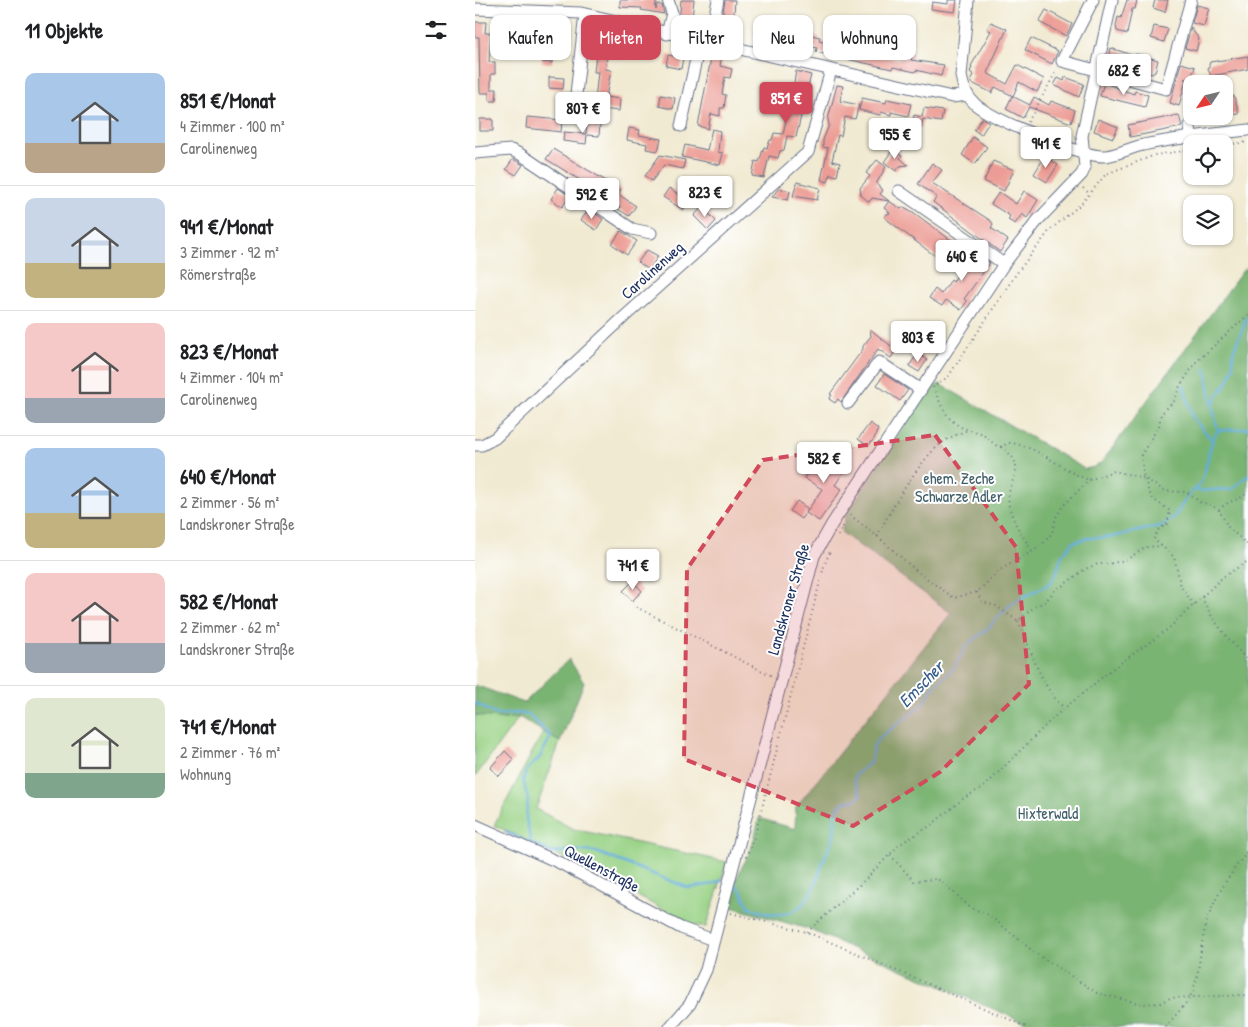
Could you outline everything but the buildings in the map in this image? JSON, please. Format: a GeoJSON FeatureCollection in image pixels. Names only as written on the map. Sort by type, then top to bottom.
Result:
{"type":"FeatureCollection","features":[{"type":"Feature","properties":{"kind":"street"},"geometry":{"type":"LineString","coordinates":[[667,34],[672,13],[668,0]]}},
{"type":"Feature","properties":{"kind":"street"},"geometry":{"type":"LineString","coordinates":[[713,15],[718,0]]}},
{"type":"Feature","properties":{"kind":"street"},"geometry":{"type":"LineString","coordinates":[[968,0],[961,76],[967,95],[977,105],[1024,129],[1085,154],[1106,156],[1141,146],[1183,138]]}},
{"type":"Feature","properties":{"kind":"street"},"geometry":{"type":"LineString","coordinates":[[1093,0],[1062,61],[1166,89],[1191,0]]}},
{"type":"Feature","properties":{"kind":"street","name":"Landskroner Straße"},"geometry":{"type":"LineString","coordinates":[[671,1027],[690,1004],[699,988],[783,682],[814,556],[832,524],[925,389],[1004,264],[1038,220],[1082,174],[1085,167],[1085,154],[1082,136],[1112,0]]}},
{"type":"Feature","properties":{"kind":"street"},"geometry":{"type":"LineString","coordinates":[[475,8],[585,14],[671,35]]}},
{"type":"Feature","properties":{"kind":"street"},"geometry":{"type":"LineString","coordinates":[[575,103],[585,14]]}},
{"type":"Feature","properties":{"kind":"street"},"geometry":{"type":"LineString","coordinates":[[743,51],[952,97],[967,95]]}},
{"type":"Feature","properties":{"kind":"street"},"geometry":{"type":"LineString","coordinates":[[681,126],[700,60]]}},
{"type":"Feature","properties":{"kind":"street","name":"Carolinenweg"},"geometry":{"type":"LineString","coordinates":[[475,445],[482,445],[495,438],[808,152],[831,70]]}},
{"type":"Feature","properties":{"kind":"street"},"geometry":{"type":"LineString","coordinates":[[1207,135],[1248,130]]}},
{"type":"Feature","properties":{"kind":"street"},"geometry":{"type":"LineString","coordinates":[[475,153],[511,150],[520,154],[632,229],[651,233]]}},
{"type":"Feature","properties":{"kind":"street"},"geometry":{"type":"LineString","coordinates":[[899,191],[1004,264]]}},
{"type":"Feature","properties":{"kind":"street"},"geometry":{"type":"LineString","coordinates":[[848,403],[879,362],[925,389]]}},
{"type":"Feature","properties":{"kind":"street","name":"Quellenstraße"},"geometry":{"type":"LineString","coordinates":[[475,825],[560,863],[681,928],[713,940]]}},
{"type":"Feature","properties":{"kind":"path"},"geometry":{"type":"LineString","coordinates":[[1024,129],[1062,61]]}},
{"type":"Feature","properties":{"kind":"path"},"geometry":{"type":"LineString","coordinates":[[1233,144],[1248,142]]}},
{"type":"Feature","properties":{"kind":"path"},"geometry":{"type":"LineString","coordinates":[[925,389],[948,376],[1050,230],[1081,204],[1106,174],[1155,155],[1183,151]]}},
{"type":"Feature","properties":{"kind":"path"},"geometry":{"type":"LineString","coordinates":[[1194,605],[1181,587],[1174,557],[1154,539],[1157,530],[1167,524],[1170,511],[1153,499],[1143,478],[1141,454],[1159,426],[1161,414],[1174,401],[1180,386],[1195,362],[1248,315]]}},
{"type":"Feature","properties":{"kind":"path"},"geometry":{"type":"LineString","coordinates":[[933,386],[942,407],[950,419],[967,430],[981,433],[1009,452],[1016,464],[1017,475],[1009,490],[1009,505],[1019,531],[1033,551]]}},
{"type":"Feature","properties":{"kind":"path"},"geometry":{"type":"LineString","coordinates":[[877,536],[894,505],[918,470],[942,442],[967,430]]}},
{"type":"Feature","properties":{"kind":"path"},"geometry":{"type":"LineString","coordinates":[[1001,447],[1011,443],[1031,450],[1075,475],[1089,480]]}},
{"type":"Feature","properties":{"kind":"path"},"geometry":{"type":"LineString","coordinates":[[845,516],[847,513],[941,590],[954,598],[977,592],[1001,570],[1040,547],[1051,533],[1056,517],[1064,505],[1089,480],[1114,471],[1143,478],[1165,491],[1187,492],[1193,498],[1219,510],[1228,527],[1248,545]]}},
{"type":"Feature","properties":{"kind":"path"},"geometry":{"type":"LineString","coordinates":[[1219,510],[1225,502],[1240,498],[1248,492]]}},
{"type":"Feature","properties":{"kind":"path"},"geometry":{"type":"LineString","coordinates":[[745,861],[755,835],[824,566],[845,520]]}},
{"type":"Feature","properties":{"kind":"path"},"geometry":{"type":"LineString","coordinates":[[1018,621],[1035,606],[1045,602],[1055,590],[1085,569],[1098,564],[1127,560],[1146,547],[1163,546]]}},
{"type":"Feature","properties":{"kind":"path"},"geometry":{"type":"LineString","coordinates":[[807,932],[900,844],[930,826],[964,798],[985,786],[1065,708],[1168,629],[1223,578],[1248,560]]}},
{"type":"Feature","properties":{"kind":"path"},"geometry":{"type":"LineString","coordinates":[[977,592],[981,602],[996,606],[1018,621],[1033,653],[1039,675],[1051,695],[1065,708]]}},
{"type":"Feature","properties":{"kind":"path"},"geometry":{"type":"LineString","coordinates":[[1202,597],[1206,606],[1248,661]]}},
{"type":"Feature","properties":{"kind":"path"},"geometry":{"type":"LineString","coordinates":[[636,607],[783,682]]}},
{"type":"Feature","properties":{"kind":"path"},"geometry":{"type":"LineString","coordinates":[[1166,1027],[1177,1011],[1189,999],[1195,985],[1204,932],[1210,914],[1221,890],[1248,851]]}},
{"type":"Feature","properties":{"kind":"path"},"geometry":{"type":"LineString","coordinates":[[890,855],[915,881],[937,879],[942,882],[971,908],[989,915],[1034,952],[1097,993],[1142,1004],[1160,1003],[1170,998],[1248,996]]}},
{"type":"Feature","properties":{"kind":"path"},"geometry":{"type":"LineString","coordinates":[[721,911],[807,932],[1027,1027]]}},
{"type":"Feature","properties":{"kind":"highlighted area"},"geometry":{"type":"Polygon","coordinates":[[[935,435],[1016,547],[1029,684],[940,772],[853,826],[684,759],[687,569],[763,460],[935,435]]]}},
{"type":"Feature","properties":{"kind":"green space","name":"Hixterwald"},"geometry":{"type":"Polygon","coordinates":[[[1244,269],[1248,269],[1248,1027],[1035,1027],[808,929],[731,907],[734,902],[734,887],[738,874],[751,849],[759,818],[795,829],[796,807],[951,613],[841,532],[847,513],[929,388],[940,384],[1085,469],[1094,467],[1102,462],[1244,269]]]}},
{"type":"Feature","properties":{"kind":"green space"},"geometry":{"type":"Polygon","coordinates":[[[569,659],[584,683],[560,742],[519,717],[505,719],[475,715],[475,685],[524,703],[569,659]]]}},
{"type":"Feature","properties":{"kind":"green space"},"geometry":{"type":"Polygon","coordinates":[[[475,715],[505,719],[519,717],[475,777],[475,715]]]}},
{"type":"Feature","properties":{"kind":"green space"},"geometry":{"type":"Polygon","coordinates":[[[543,732],[560,742],[536,809],[573,829],[727,862],[706,927],[690,924],[583,867],[494,825],[543,732]]]}},
{"type":"Feature","properties":{"kind":"waterway"},"geometry":{"type":"LineString","coordinates":[[1218,431],[1212,404],[1228,381],[1233,367],[1233,352],[1247,318]]}},
{"type":"Feature","properties":{"kind":"waterway"},"geometry":{"type":"LineString","coordinates":[[1206,369],[1212,404]]}},
{"type":"Feature","properties":{"kind":"waterway"},"geometry":{"type":"LineString","coordinates":[[1183,385],[1193,418],[1211,439]]}},
{"type":"Feature","properties":{"kind":"waterway","name":"Emscher"},"geometry":{"type":"LineString","coordinates":[[735,884],[749,907],[779,915],[800,907],[814,887],[832,841],[837,810],[843,802],[856,800],[861,795],[854,780],[856,774],[871,762],[873,748],[878,739],[922,705],[934,686],[954,668],[967,645],[986,630],[1007,608],[1014,602],[1049,584],[1056,574],[1062,555],[1073,542],[1089,538],[1112,537],[1164,525],[1174,517],[1191,492],[1197,488],[1204,474],[1211,447],[1218,431],[1248,428]]}},
{"type":"Feature","properties":{"kind":"waterway","name":"Emscher"},"geometry":{"type":"LineString","coordinates":[[1195,490],[1231,490],[1248,475]]}},
{"type":"Feature","properties":{"kind":"waterway","name":"Emscher"},"geometry":{"type":"LineString","coordinates":[[475,703],[497,715],[518,713],[529,715],[551,736],[540,757],[527,770],[523,780],[528,799],[526,818],[531,843]]}},
{"type":"Feature","properties":{"kind":"waterway","name":"Emscher"},"geometry":{"type":"LineString","coordinates":[[505,832],[553,853],[571,850],[596,852],[689,888],[713,884],[723,880]]}},
{"type":"Feature","properties":{"kind":"park label","name":"ehem. Zeche Schwarze Adler"},"geometry":{"type":"Point","coordinates":[959,487]}}]}
